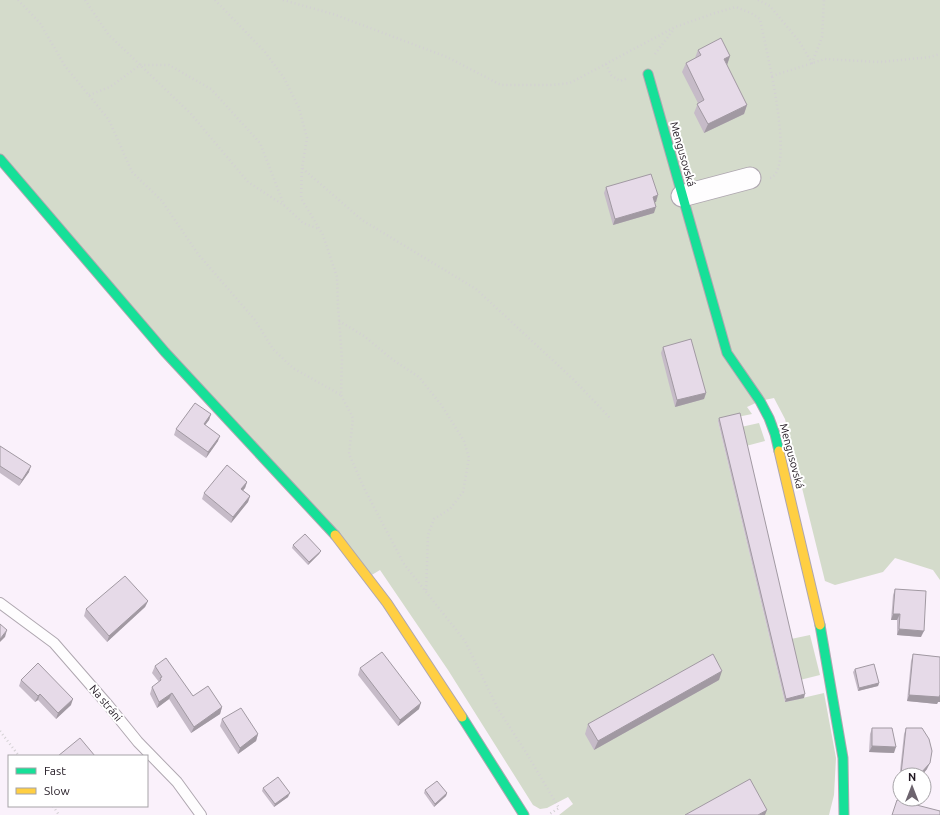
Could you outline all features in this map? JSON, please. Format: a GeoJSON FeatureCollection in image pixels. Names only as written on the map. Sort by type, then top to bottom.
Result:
{"type":"FeatureCollection","features":[{"type":"Feature","properties":{"kind":"street","name":"Mengusovská"},"geometry":{"type":"LineString","coordinates":[[648,74],[716,319],[727,353],[760,401],[775,434],[824,640],[843,758],[844,815]]}},
{"type":"Feature","properties":{"kind":"street"},"geometry":{"type":"LineString","coordinates":[[0,159],[165,352],[336,536],[362,568],[419,650],[524,815]]}},
{"type":"Feature","properties":{"kind":"street"},"geometry":{"type":"LineString","coordinates":[[682,196],[744,180]]}},
{"type":"Feature","properties":{"kind":"lane","name":"Na stráni"},"geometry":{"type":"LineString","coordinates":[[0,603],[54,643],[138,742],[177,782],[201,815]]}},
{"type":"Feature","properties":{"kind":"path"},"geometry":{"type":"LineString","coordinates":[[18,0],[40,23],[65,66],[109,120],[132,172],[162,201],[198,254],[255,320],[273,349],[293,368],[341,395]]}},
{"type":"Feature","properties":{"kind":"path"},"geometry":{"type":"LineString","coordinates":[[85,0],[108,34],[191,114],[248,182],[285,206],[303,223],[319,229]]}},
{"type":"Feature","properties":{"kind":"path"},"geometry":{"type":"LineString","coordinates":[[215,0],[266,52],[284,78],[299,108],[307,138],[302,168],[301,198],[323,235],[337,276],[342,359],[341,395],[353,418],[349,454],[365,490],[404,564],[465,642],[498,710],[527,754],[559,808],[548,815]]}},
{"type":"Feature","properties":{"kind":"path"},"geometry":{"type":"LineString","coordinates":[[283,0],[333,14],[447,56],[501,86],[553,86],[570,83],[675,27],[736,7],[751,13],[760,19],[778,108],[781,146],[777,173],[773,177],[755,183],[744,180]]}},
{"type":"Feature","properties":{"kind":"path"},"geometry":{"type":"LineString","coordinates":[[758,0],[770,6],[799,41],[812,63]]}},
{"type":"Feature","properties":{"kind":"path"},"geometry":{"type":"LineString","coordinates":[[812,63],[822,37],[824,0]]}},
{"type":"Feature","properties":{"kind":"path"},"geometry":{"type":"LineString","coordinates":[[648,74],[656,54],[675,27]]}},
{"type":"Feature","properties":{"kind":"path"},"geometry":{"type":"LineString","coordinates":[[772,76],[825,59],[880,62],[930,57],[940,54]]}},
{"type":"Feature","properties":{"kind":"path"},"geometry":{"type":"LineString","coordinates":[[606,64],[611,75],[620,81],[631,77]]}},
{"type":"Feature","properties":{"kind":"path"},"geometry":{"type":"LineString","coordinates":[[89,95],[110,86],[140,65],[169,65],[211,89],[260,143],[285,206]]}},
{"type":"Feature","properties":{"kind":"path"},"geometry":{"type":"LineString","coordinates":[[302,168],[362,220],[476,289],[573,379],[610,419]]}},
{"type":"Feature","properties":{"kind":"path"},"geometry":{"type":"LineString","coordinates":[[339,320],[364,336],[393,360],[419,377],[442,406],[464,441],[469,458],[464,492],[450,509],[434,519],[428,535],[426,592]]}},
{"type":"Feature","properties":{"kind":"path"},"geometry":{"type":"LineString","coordinates":[[0,731],[18,755]]}},
{"type":"Feature","properties":{"kind":"green space"},"geometry":{"type":"Polygon","coordinates":[[[0,0],[940,0],[940,580],[933,570],[895,558],[883,572],[835,585],[825,581],[785,419],[774,398],[760,401],[747,407],[752,414],[718,421],[785,702],[824,693],[836,758],[834,795],[829,815],[559,815],[573,804],[568,797],[547,808],[540,809],[533,805],[448,670],[380,570],[370,576],[0,159],[0,0]]]}},
{"type":"Feature","properties":{"kind":"green space"},"geometry":{"type":"Polygon","coordinates":[[[759,423],[765,441],[746,446],[741,427],[759,423]]]}},
{"type":"Feature","properties":{"kind":"green space"},"geometry":{"type":"Polygon","coordinates":[[[810,635],[820,675],[800,680],[791,639],[810,635]]]}},
{"type":"Feature","properties":{"kind":"building"},"geometry":{"type":"Polygon","coordinates":[[[721,38],[730,56],[724,59],[747,105],[708,124],[697,104],[704,100],[686,63],[701,55],[698,50],[721,38]]]}},
{"type":"Feature","properties":{"kind":"building"},"geometry":{"type":"Polygon","coordinates":[[[651,174],[658,195],[653,197],[656,207],[615,219],[606,187],[651,174]]]}},
{"type":"Feature","properties":{"kind":"building"},"geometry":{"type":"Polygon","coordinates":[[[691,339],[706,393],[677,400],[663,347],[691,339]]]}},
{"type":"Feature","properties":{"kind":"building"},"geometry":{"type":"Polygon","coordinates":[[[195,403],[211,414],[204,424],[220,436],[208,452],[176,429],[195,403]]]}},
{"type":"Feature","properties":{"kind":"building"},"geometry":{"type":"Polygon","coordinates":[[[740,413],[805,694],[786,699],[719,418],[740,413]]]}},
{"type":"Feature","properties":{"kind":"building"},"geometry":{"type":"Polygon","coordinates":[[[0,446],[31,466],[22,480],[0,466],[0,446]]]}},
{"type":"Feature","properties":{"kind":"building"},"geometry":{"type":"Polygon","coordinates":[[[227,465],[247,482],[241,489],[250,496],[233,517],[204,493],[227,465]]]}},
{"type":"Feature","properties":{"kind":"building"},"geometry":{"type":"Polygon","coordinates":[[[305,534],[321,551],[309,562],[293,545],[305,534]]]}},
{"type":"Feature","properties":{"kind":"building"},"geometry":{"type":"Polygon","coordinates":[[[125,576],[148,601],[109,636],[86,609],[125,576]]]}},
{"type":"Feature","properties":{"kind":"building"},"geometry":{"type":"Polygon","coordinates":[[[895,589],[926,591],[924,631],[899,629],[900,614],[893,614],[895,589]]]}},
{"type":"Feature","properties":{"kind":"building"},"geometry":{"type":"Polygon","coordinates":[[[0,624],[7,630],[0,639],[0,624]]]}},
{"type":"Feature","properties":{"kind":"building"},"geometry":{"type":"Polygon","coordinates":[[[382,652],[421,703],[400,720],[360,668],[382,652]]]}},
{"type":"Feature","properties":{"kind":"building"},"geometry":{"type":"Polygon","coordinates":[[[713,654],[722,671],[598,741],[588,724],[713,654]]]}},
{"type":"Feature","properties":{"kind":"building"},"geometry":{"type":"Polygon","coordinates":[[[913,654],[940,657],[939,697],[909,695],[913,654]]]}},
{"type":"Feature","properties":{"kind":"building"},"geometry":{"type":"Polygon","coordinates":[[[166,658],[193,696],[208,686],[222,707],[194,727],[172,693],[159,702],[152,687],[161,680],[160,678],[162,677],[155,666],[166,658]]]}},
{"type":"Feature","properties":{"kind":"building"},"geometry":{"type":"Polygon","coordinates":[[[38,663],[73,699],[58,713],[40,694],[38,696],[21,680],[38,663]]]}},
{"type":"Feature","properties":{"kind":"building"},"geometry":{"type":"Polygon","coordinates":[[[874,664],[879,683],[859,688],[855,669],[874,664]]]}},
{"type":"Feature","properties":{"kind":"building"},"geometry":{"type":"Polygon","coordinates":[[[241,708],[258,734],[240,748],[222,719],[241,708]]]}},
{"type":"Feature","properties":{"kind":"building"},"geometry":{"type":"Polygon","coordinates":[[[872,728],[892,728],[896,747],[872,746],[872,728]]]}},
{"type":"Feature","properties":{"kind":"building"},"geometry":{"type":"Polygon","coordinates":[[[906,728],[922,728],[929,739],[932,751],[930,763],[926,767],[902,767],[906,728]]]}},
{"type":"Feature","properties":{"kind":"building"},"geometry":{"type":"Polygon","coordinates":[[[80,738],[94,755],[59,755],[80,738]]]}},
{"type":"Feature","properties":{"kind":"building"},"geometry":{"type":"Polygon","coordinates":[[[278,777],[290,793],[275,804],[263,788],[278,777]]]}},
{"type":"Feature","properties":{"kind":"building"},"geometry":{"type":"Polygon","coordinates":[[[750,779],[767,810],[758,815],[685,815],[750,779]]]}},
{"type":"Feature","properties":{"kind":"building"},"geometry":{"type":"Polygon","coordinates":[[[437,781],[447,793],[435,804],[425,790],[437,781]]]}},
{"type":"Feature","properties":{"kind":"building"},"geometry":{"type":"Polygon","coordinates":[[[895,807],[924,807],[940,811],[940,815],[892,815],[895,807]]]}},
{"type":"Feature","properties":{"kind":"traffic: fast"},"geometry":{"type":"LineString","coordinates":[[648,74],[727,353],[760,401],[769,418],[779,451]]}},
{"type":"Feature","properties":{"kind":"traffic: fast"},"geometry":{"type":"LineString","coordinates":[[0,159],[165,352],[335,535]]}},
{"type":"Feature","properties":{"kind":"traffic: fast"},"geometry":{"type":"LineString","coordinates":[[820,625],[843,758],[844,815]]}},
{"type":"Feature","properties":{"kind":"traffic: fast"},"geometry":{"type":"LineString","coordinates":[[462,717],[524,815]]}},
{"type":"Feature","properties":{"kind":"traffic: slow"},"geometry":{"type":"LineString","coordinates":[[779,451],[820,625]]}},
{"type":"Feature","properties":{"kind":"traffic: slow"},"geometry":{"type":"LineString","coordinates":[[335,535],[387,603],[462,717]]}}]}
